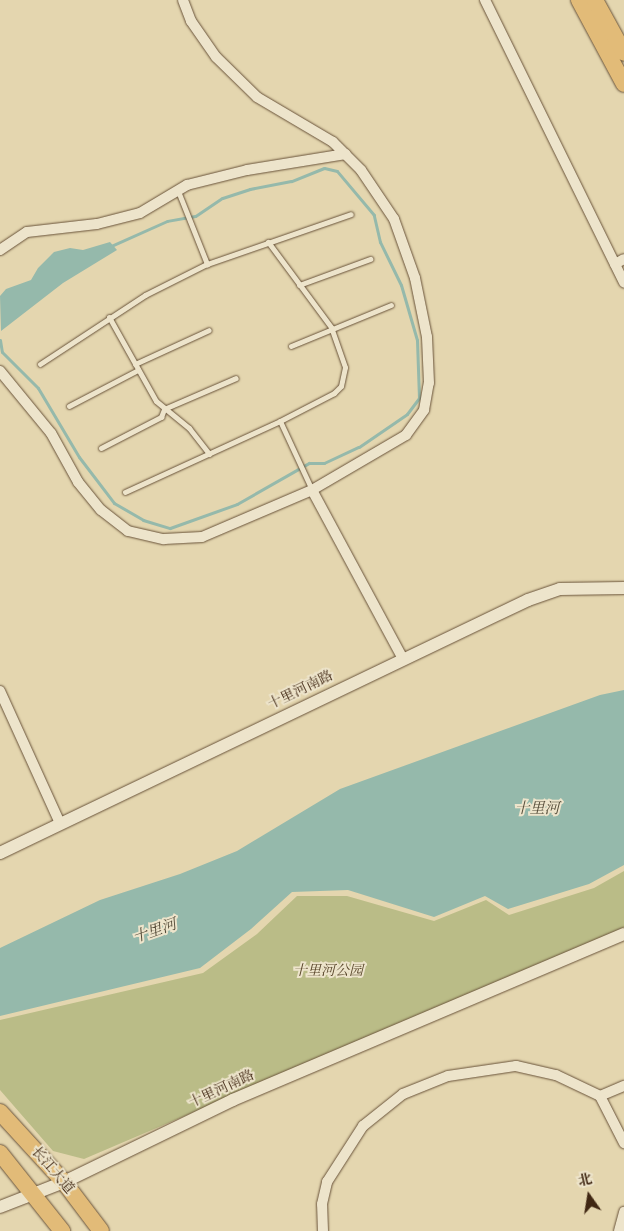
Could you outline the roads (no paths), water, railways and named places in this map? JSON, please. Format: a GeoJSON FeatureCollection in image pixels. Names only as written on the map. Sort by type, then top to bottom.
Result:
{"type":"FeatureCollection","features":[{"type":"Feature","properties":{"kind":"main road"},"geometry":{"type":"LineString","coordinates":[[579,0],[624,84]]}},
{"type":"Feature","properties":{"kind":"main road"},"geometry":{"type":"LineString","coordinates":[[595,0],[624,54]]}},
{"type":"Feature","properties":{"kind":"main road","name":"长江大道"},"geometry":{"type":"LineString","coordinates":[[0,1112],[64,1182],[101,1231]]}},
{"type":"Feature","properties":{"kind":"main road","name":"长江大道"},"geometry":{"type":"LineString","coordinates":[[0,1153],[62,1231]]}},
{"type":"Feature","properties":{"kind":"street"},"geometry":{"type":"LineString","coordinates":[[0,371],[51,433],[78,482],[102,510],[128,531],[164,539],[202,537],[312,490],[406,435],[424,410],[429,383],[427,337],[415,278],[394,219],[361,170],[333,142],[257,97],[216,57],[191,21],[183,0]]}},
{"type":"Feature","properties":{"kind":"street"},"geometry":{"type":"LineString","coordinates":[[485,0],[619,261],[624,283]]}},
{"type":"Feature","properties":{"kind":"street"},"geometry":{"type":"LineString","coordinates":[[0,250],[27,232],[98,224],[140,213],[187,185],[247,170],[346,154]]}},
{"type":"Feature","properties":{"kind":"street"},"geometry":{"type":"LineString","coordinates":[[312,490],[403,659]]}},
{"type":"Feature","properties":{"kind":"street","name":"十里河南路"},"geometry":{"type":"LineString","coordinates":[[0,853],[528,600],[560,589],[624,588]]}},
{"type":"Feature","properties":{"kind":"street"},"geometry":{"type":"LineString","coordinates":[[0,691],[60,823]]}},
{"type":"Feature","properties":{"kind":"street","name":"十里河南路"},"geometry":{"type":"LineString","coordinates":[[0,1207],[64,1182],[233,1100],[624,934]]}},
{"type":"Feature","properties":{"kind":"street"},"geometry":{"type":"LineString","coordinates":[[323,1231],[322,1204],[327,1182],[363,1126],[403,1094],[448,1076],[516,1066],[556,1075],[600,1096],[624,1143]]}},
{"type":"Feature","properties":{"kind":"street"},"geometry":{"type":"LineString","coordinates":[[600,1096],[624,1086]]}},
{"type":"Feature","properties":{"kind":"street"},"geometry":{"type":"LineString","coordinates":[[619,1231],[624,1212]]}},
{"type":"Feature","properties":{"kind":"lane"},"geometry":{"type":"LineString","coordinates":[[178,191],[207,264]]}},
{"type":"Feature","properties":{"kind":"lane"},"geometry":{"type":"LineString","coordinates":[[40,364],[145,294],[207,264],[351,214]]}},
{"type":"Feature","properties":{"kind":"lane"},"geometry":{"type":"LineString","coordinates":[[125,492],[280,421],[334,393],[341,386],[346,367],[331,327],[319,307],[299,285],[268,242]]}},
{"type":"Feature","properties":{"kind":"lane"},"geometry":{"type":"LineString","coordinates":[[299,285],[370,260]]}},
{"type":"Feature","properties":{"kind":"lane"},"geometry":{"type":"LineString","coordinates":[[291,346],[331,327],[390,305]]}},
{"type":"Feature","properties":{"kind":"lane"},"geometry":{"type":"LineString","coordinates":[[109,317],[138,370],[164,409],[189,428],[209,454]]}},
{"type":"Feature","properties":{"kind":"lane"},"geometry":{"type":"LineString","coordinates":[[135,364],[209,330]]}},
{"type":"Feature","properties":{"kind":"lane"},"geometry":{"type":"LineString","coordinates":[[68,406],[138,370]]}},
{"type":"Feature","properties":{"kind":"lane"},"geometry":{"type":"LineString","coordinates":[[101,448],[161,417],[164,409],[236,378]]}},
{"type":"Feature","properties":{"kind":"lane"},"geometry":{"type":"LineString","coordinates":[[280,421],[312,490]]}},
{"type":"Feature","properties":{"kind":"water"},"geometry":{"type":"Polygon","coordinates":[[[110,242],[117,250],[63,283],[1,331],[0,296],[6,289],[31,280],[38,268],[54,252],[70,248],[83,250],[110,242]]]}},
{"type":"Feature","properties":{"kind":"water","name":"十里河"},"geometry":{"type":"Polygon","coordinates":[[[624,690],[624,865],[589,884],[508,909],[485,896],[434,917],[348,890],[292,892],[251,929],[200,968],[0,1016],[0,948],[100,900],[180,874],[237,851],[340,789],[600,695],[624,690]]]}},
{"type":"Feature","properties":{"kind":"waterway"},"geometry":{"type":"LineString","coordinates":[[0,340],[2,352],[38,388],[79,457],[114,503],[143,520],[170,528],[237,504],[309,463],[324,463],[359,447],[407,414],[419,398],[417,340],[401,285],[380,242],[374,215],[337,171],[324,168],[291,181],[250,189],[222,198],[195,216],[167,221],[111,246]]}},
{"type":"Feature","properties":{"kind":"park label","name":"十里河公园"},"geometry":{"type":"Point","coordinates":[328,972]}}]}
